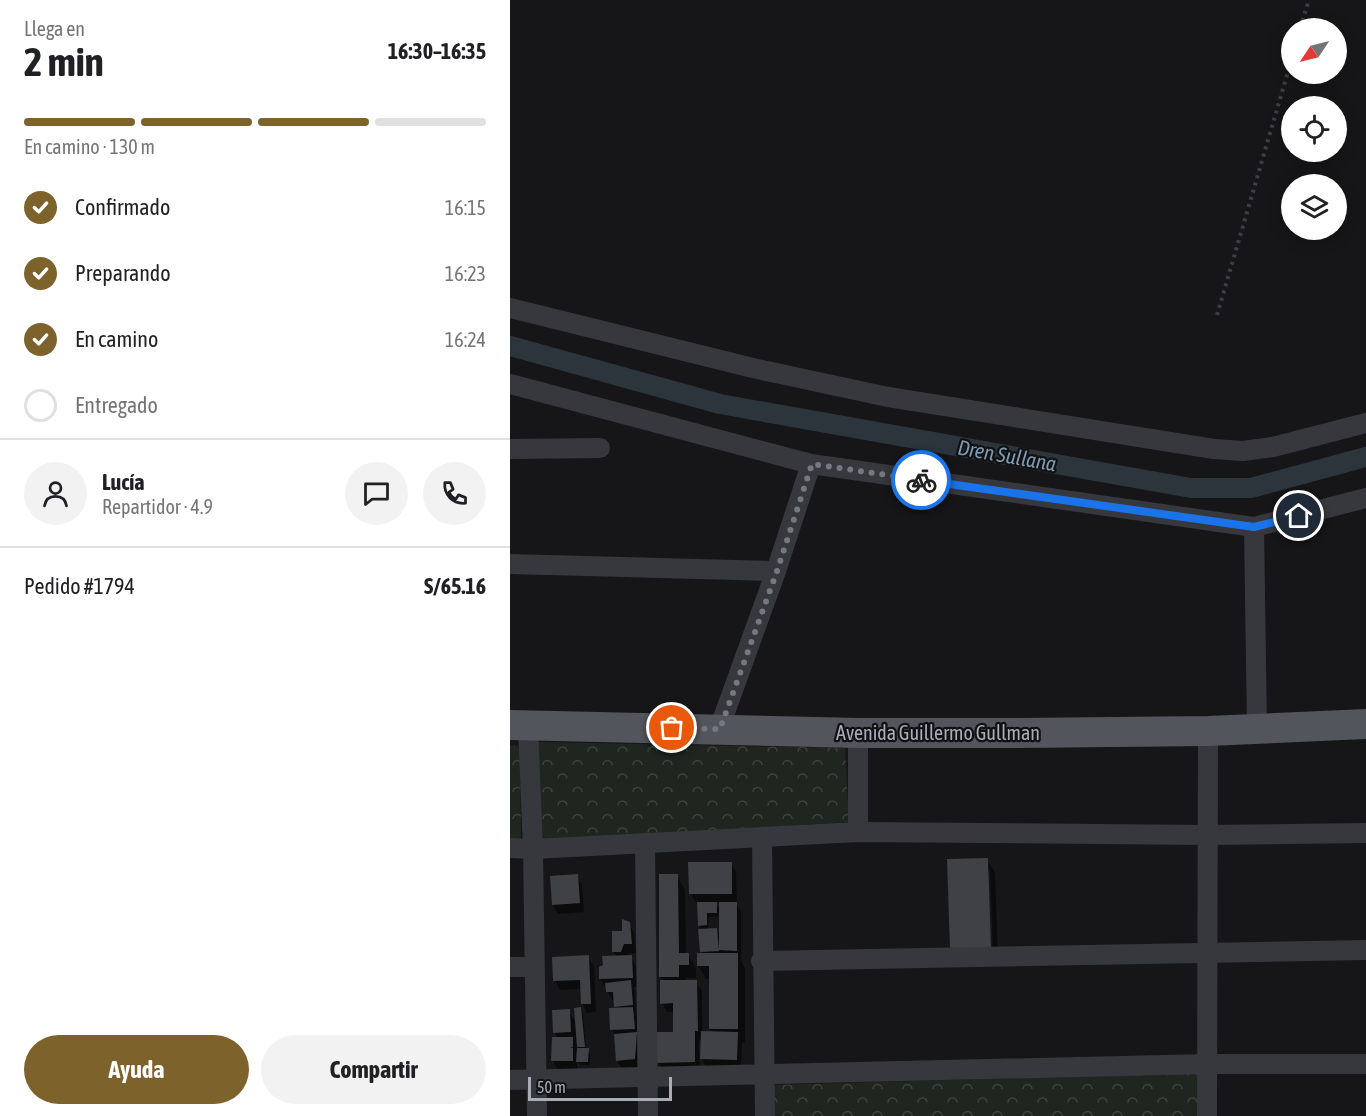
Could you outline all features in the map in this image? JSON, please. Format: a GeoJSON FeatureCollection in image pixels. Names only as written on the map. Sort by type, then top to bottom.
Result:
{"type":"FeatureCollection","features":[{"type":"Feature","properties":{"kind":"main road","name":"Avenida Guillermo Gullman"},"geometry":{"type":"LineString","coordinates":[[519,725],[858,733],[1208,731],[1366,724]]}},
{"type":"Feature","properties":{"kind":"street"},"geometry":{"type":"LineString","coordinates":[[510,308],[753,368],[888,397],[1214,449],[1243,451],[1274,447],[1366,423]]}},
{"type":"Feature","properties":{"kind":"street"},"geometry":{"type":"LineString","coordinates":[[510,384],[812,464],[1254,527],[1366,498]]}},
{"type":"Feature","properties":{"kind":"street"},"geometry":{"type":"LineString","coordinates":[[510,449],[600,448]]}},
{"type":"Feature","properties":{"kind":"street"},"geometry":{"type":"LineString","coordinates":[[720,729],[777,571],[812,464]]}},
{"type":"Feature","properties":{"kind":"street"},"geometry":{"type":"LineString","coordinates":[[1254,527],[1257,728]]}},
{"type":"Feature","properties":{"kind":"street"},"geometry":{"type":"LineString","coordinates":[[510,564],[777,571]]}},
{"type":"Feature","properties":{"kind":"street"},"geometry":{"type":"LineString","coordinates":[[519,725],[533,849],[537,1116]]}},
{"type":"Feature","properties":{"kind":"street"},"geometry":{"type":"LineString","coordinates":[[1207,1116],[1208,731]]}},
{"type":"Feature","properties":{"kind":"street"},"geometry":{"type":"LineString","coordinates":[[858,733],[858,832]]}},
{"type":"Feature","properties":{"kind":"street"},"geometry":{"type":"LineString","coordinates":[[510,848],[533,849],[858,832],[1208,835],[1366,833]]}},
{"type":"Feature","properties":{"kind":"street"},"geometry":{"type":"LineString","coordinates":[[762,837],[761,961],[765,1116]]}},
{"type":"Feature","properties":{"kind":"street"},"geometry":{"type":"LineString","coordinates":[[645,843],[648,1116]]}},
{"type":"Feature","properties":{"kind":"street"},"geometry":{"type":"LineString","coordinates":[[761,961],[1366,950]]}},
{"type":"Feature","properties":{"kind":"street"},"geometry":{"type":"LineString","coordinates":[[510,967],[533,967]]}},
{"type":"Feature","properties":{"kind":"street"},"geometry":{"type":"LineString","coordinates":[[510,1080],[1207,1064],[1366,1064]]}},
{"type":"Feature","properties":{"kind":"path"},"geometry":{"type":"LineString","coordinates":[[1303,18],[1309,0]]}},
{"type":"Feature","properties":{"kind":"path"},"geometry":{"type":"LineString","coordinates":[[1217,315],[1284,84]]}},
{"type":"Feature","properties":{"kind":"green space"},"geometry":{"type":"Polygon","coordinates":[[[537,742],[845,748],[849,822],[542,841],[537,742]]]}},
{"type":"Feature","properties":{"kind":"green space"},"geometry":{"type":"Polygon","coordinates":[[[510,745],[520,746],[521,841],[510,840],[510,745]]]}},
{"type":"Feature","properties":{"kind":"green space"},"geometry":{"type":"Polygon","coordinates":[[[1199,1073],[1199,1116],[774,1116],[773,1085],[1199,1073]]]}},
{"type":"Feature","properties":{"kind":"building"},"geometry":{"type":"Polygon","coordinates":[[[988,858],[991,948],[950,949],[947,859],[988,858]]]}},
{"type":"Feature","properties":{"kind":"building"},"geometry":{"type":"Polygon","coordinates":[[[688,862],[732,862],[732,894],[689,894],[688,862]]]}},
{"type":"Feature","properties":{"kind":"building"},"geometry":{"type":"Polygon","coordinates":[[[578,874],[580,903],[552,905],[550,876],[578,874]]]}},
{"type":"Feature","properties":{"kind":"building"},"geometry":{"type":"Polygon","coordinates":[[[659,874],[678,874],[679,953],[689,953],[689,965],[679,965],[679,977],[659,977],[659,874]]]}},
{"type":"Feature","properties":{"kind":"building"},"geometry":{"type":"Polygon","coordinates":[[[697,902],[717,902],[717,913],[707,913],[707,925],[698,926],[697,902]]]}},
{"type":"Feature","properties":{"kind":"building"},"geometry":{"type":"Polygon","coordinates":[[[719,902],[737,902],[737,951],[719,950],[719,902]]]}},
{"type":"Feature","properties":{"kind":"building"},"geometry":{"type":"Polygon","coordinates":[[[622,919],[630,922],[632,944],[624,944],[621,952],[612,952],[612,931],[622,931],[622,919]]]}},
{"type":"Feature","properties":{"kind":"building"},"geometry":{"type":"Polygon","coordinates":[[[717,928],[719,951],[700,952],[698,929],[717,928]]]}},
{"type":"Feature","properties":{"kind":"building"},"geometry":{"type":"Polygon","coordinates":[[[697,953],[738,953],[738,1029],[709,1029],[709,966],[697,966],[697,953]]]}},
{"type":"Feature","properties":{"kind":"building"},"geometry":{"type":"Polygon","coordinates":[[[589,955],[591,1004],[581,1004],[580,980],[553,981],[552,957],[589,955]]]}},
{"type":"Feature","properties":{"kind":"building"},"geometry":{"type":"Polygon","coordinates":[[[632,955],[633,978],[599,979],[599,967],[603,965],[602,956],[632,955]]]}},
{"type":"Feature","properties":{"kind":"building"},"geometry":{"type":"Polygon","coordinates":[[[631,980],[633,1005],[614,1007],[613,992],[606,992],[605,983],[631,980]]]}},
{"type":"Feature","properties":{"kind":"building"},"geometry":{"type":"Polygon","coordinates":[[[660,980],[697,980],[698,1031],[695,1031],[695,1062],[657,1063],[656,1032],[673,1032],[673,1003],[660,1004],[660,980]]]}},
{"type":"Feature","properties":{"kind":"building"},"geometry":{"type":"Polygon","coordinates":[[[581,1007],[585,1047],[577,1047],[574,1008],[581,1007]]]}},
{"type":"Feature","properties":{"kind":"building"},"geometry":{"type":"Polygon","coordinates":[[[633,1007],[635,1029],[610,1030],[609,1008],[633,1007]]]}},
{"type":"Feature","properties":{"kind":"building"},"geometry":{"type":"Polygon","coordinates":[[[570,1009],[571,1032],[553,1033],[552,1010],[570,1009]]]}},
{"type":"Feature","properties":{"kind":"building"},"geometry":{"type":"Polygon","coordinates":[[[701,1031],[738,1032],[737,1060],[700,1059],[701,1031]]]}},
{"type":"Feature","properties":{"kind":"building"},"geometry":{"type":"Polygon","coordinates":[[[637,1032],[635,1059],[616,1061],[614,1034],[637,1032]]]}},
{"type":"Feature","properties":{"kind":"building"},"geometry":{"type":"Polygon","coordinates":[[[552,1037],[573,1037],[573,1047],[570,1047],[573,1048],[573,1061],[551,1061],[552,1037]]]}},
{"type":"Feature","properties":{"kind":"building"},"geometry":{"type":"Polygon","coordinates":[[[577,1048],[589,1048],[588,1062],[576,1062],[577,1048]]]}},
{"type":"Feature","properties":{"kind":"waterway","name":"Dren Sullana"},"geometry":{"type":"LineString","coordinates":[[510,346],[720,404],[1191,488],[1251,488],[1366,457]]}},
{"type":"Feature","properties":{"kind":"way so far"},"geometry":{"type":"LineString","coordinates":[[672,728],[720,729],[777,571],[812,464],[921,480]]}},
{"type":"Feature","properties":{"kind":"route"},"geometry":{"type":"LineString","coordinates":[[921,480],[1254,527],[1299,516]]}}]}
